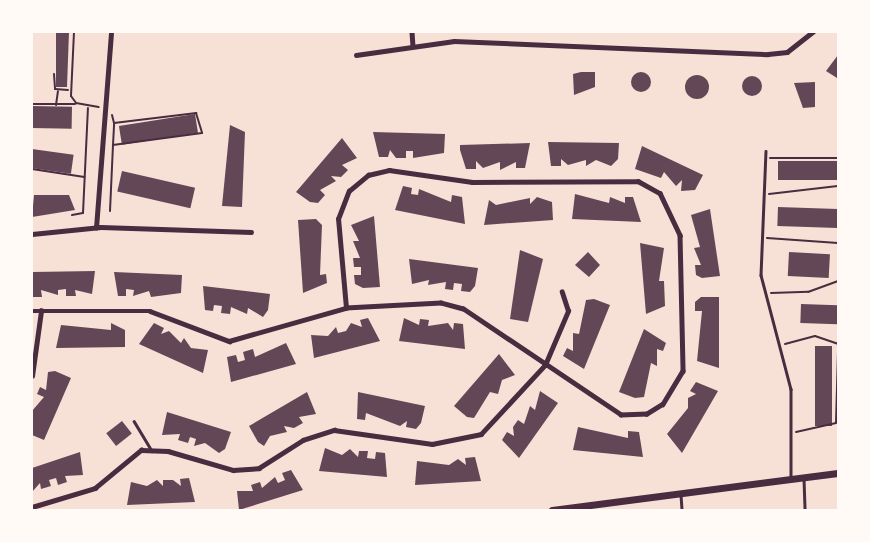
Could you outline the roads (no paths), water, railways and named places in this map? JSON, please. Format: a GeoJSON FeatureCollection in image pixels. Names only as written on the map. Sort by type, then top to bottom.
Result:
{"type":"FeatureCollection","features":[{"type":"Feature","properties":{"kind":"main road"},"geometry":{"type":"LineString","coordinates":[[552,510],[585,508],[681,492],[838,473]]}},
{"type":"Feature","properties":{"kind":"street"},"geometry":{"type":"LineString","coordinates":[[96,228],[101,114],[110,32]]}},
{"type":"Feature","properties":{"kind":"street"},"geometry":{"type":"LineString","coordinates":[[412,32],[413,45]]}},
{"type":"Feature","properties":{"kind":"street"},"geometry":{"type":"LineString","coordinates":[[356,55],[413,45],[768,54],[788,52],[813,32]]}},
{"type":"Feature","properties":{"kind":"street"},"geometry":{"type":"LineString","coordinates":[[32,311],[150,311],[229,341],[346,308],[452,305],[480,318],[621,415],[647,414],[663,404],[683,371],[680,235],[660,193],[638,181],[472,182],[389,170],[368,176],[349,191],[338,219],[346,308]]}},
{"type":"Feature","properties":{"kind":"street"},"geometry":{"type":"LineString","coordinates":[[32,234],[96,228],[251,232]]}},
{"type":"Feature","properties":{"kind":"street"},"geometry":{"type":"LineString","coordinates":[[32,507],[95,488],[141,450],[233,470],[259,468],[303,440],[334,430],[452,442],[481,434],[545,365],[568,311],[562,292]]}},
{"type":"Feature","properties":{"kind":"street"},"geometry":{"type":"LineString","coordinates":[[32,376],[41,311]]}},
{"type":"Feature","properties":{"kind":"lane"},"geometry":{"type":"LineString","coordinates":[[766,152],[762,238],[763,293],[792,389],[792,477]]}},
{"type":"Feature","properties":{"kind":"lane"},"geometry":{"type":"LineString","coordinates":[[134,421],[152,451]]}},
{"type":"Feature","properties":{"kind":"lane"},"geometry":{"type":"LineString","coordinates":[[803,476],[805,510]]}},
{"type":"Feature","properties":{"kind":"lane"},"geometry":{"type":"LineString","coordinates":[[681,492],[682,510]]}}]}
